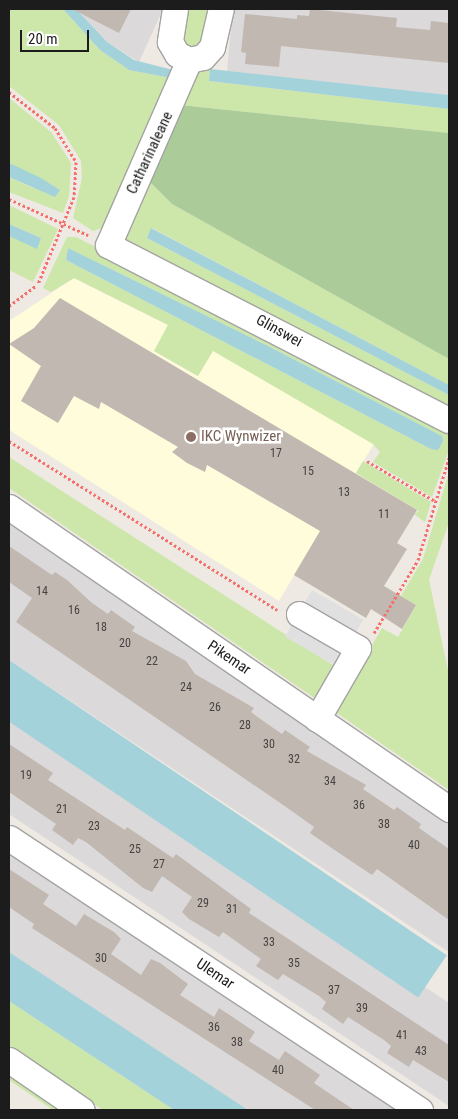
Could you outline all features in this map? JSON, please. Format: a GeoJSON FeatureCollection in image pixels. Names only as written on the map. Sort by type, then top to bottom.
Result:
{"type":"FeatureCollection","features":[{"type":"Feature","properties":{"kind":"street"},"geometry":{"type":"LineString","coordinates":[[175,9],[170,42],[177,54],[190,60],[203,57],[212,47],[221,9]]}},
{"type":"Feature","properties":{"kind":"street","name":"Catharinaleane"},"geometry":{"type":"LineString","coordinates":[[108,244],[190,60]]}},
{"type":"Feature","properties":{"kind":"street","name":"Glinswei"},"geometry":{"type":"LineString","coordinates":[[108,244],[449,420]]}},
{"type":"Feature","properties":{"kind":"street","name":"Pikemar"},"geometry":{"type":"LineString","coordinates":[[9,507],[449,809]]}},
{"type":"Feature","properties":{"kind":"street"},"geometry":{"type":"LineString","coordinates":[[292,615],[358,648],[317,719]]}},
{"type":"Feature","properties":{"kind":"street","name":"Ulemar"},"geometry":{"type":"LineString","coordinates":[[9,838],[420,1110]]}},
{"type":"Feature","properties":{"kind":"street"},"geometry":{"type":"LineString","coordinates":[[9,1060],[82,1110]]}},
{"type":"Feature","properties":{"kind":"path"},"geometry":{"type":"LineString","coordinates":[[9,92],[55,128],[76,162],[74,198],[65,224],[37,285],[9,306]]}},
{"type":"Feature","properties":{"kind":"path"},"geometry":{"type":"LineString","coordinates":[[9,199],[65,224]]}},
{"type":"Feature","properties":{"kind":"path"},"geometry":{"type":"LineString","coordinates":[[9,441],[292,615]]}},
{"type":"Feature","properties":{"kind":"path"},"geometry":{"type":"LineString","coordinates":[[358,648],[363,651],[418,560],[449,458]]}},
{"type":"Feature","properties":{"kind":"path"},"geometry":{"type":"LineString","coordinates":[[367,461],[435,501]]}},
{"type":"Feature","properties":{"kind":"shaded area"},"geometry":{"type":"Polygon","coordinates":[[[76,9],[163,9],[139,62],[107,42],[76,9]]]}},
{"type":"Feature","properties":{"kind":"shaded area"},"geometry":{"type":"Polygon","coordinates":[[[233,9],[449,9],[449,95],[227,71],[233,9]]]}},
{"type":"Feature","properties":{"kind":"shaded area","name":"IKC Wynwizer"},"geometry":{"type":"Polygon","coordinates":[[[74,278],[168,325],[154,351],[197,376],[213,350],[374,444],[356,473],[418,513],[335,506],[279,601],[9,430],[9,321],[74,278]]]}},
{"type":"Feature","properties":{"kind":"shaded area"},"geometry":{"type":"Polygon","coordinates":[[[9,517],[449,820],[449,952],[9,660],[9,517]]]}},
{"type":"Feature","properties":{"kind":"shaded area"},"geometry":{"type":"Polygon","coordinates":[[[312,590],[363,620],[336,666],[285,637],[312,590]]]}},
{"type":"Feature","properties":{"kind":"shaded area"},"geometry":{"type":"Polygon","coordinates":[[[9,711],[449,1003],[449,1106],[9,814],[9,711]]]}},
{"type":"Feature","properties":{"kind":"shaded area"},"geometry":{"type":"Polygon","coordinates":[[[9,847],[406,1110],[248,1110],[9,952],[9,847]]]}},
{"type":"Feature","properties":{"kind":"green space"},"geometry":{"type":"Polygon","coordinates":[[[9,9],[63,9],[100,50],[129,70],[176,79],[109,226],[93,231],[73,218],[82,178],[81,161],[59,125],[9,86],[9,9]]]}},
{"type":"Feature","properties":{"kind":"green space"},"geometry":{"type":"Polygon","coordinates":[[[189,9],[207,9],[208,14],[201,45],[185,48],[181,33],[189,9]]]}},
{"type":"Feature","properties":{"kind":"green space"},"geometry":{"type":"Polygon","coordinates":[[[198,68],[210,69],[209,81],[449,109],[449,133],[180,105],[198,68]]]}},
{"type":"Feature","properties":{"kind":"green space"},"geometry":{"type":"Polygon","coordinates":[[[9,98],[51,132],[71,163],[69,196],[63,213],[9,192],[9,177],[33,188],[60,190],[9,163],[9,98]]]}},
{"type":"Feature","properties":{"kind":"green space"},"geometry":{"type":"Polygon","coordinates":[[[180,105],[449,133],[449,359],[172,204],[146,178],[180,105]]]}},
{"type":"Feature","properties":{"kind":"green space"},"geometry":{"type":"Polygon","coordinates":[[[146,178],[172,204],[449,359],[449,385],[152,228],[147,238],[449,395],[449,413],[126,246],[122,232],[146,178]]]}},
{"type":"Feature","properties":{"kind":"green space"},"geometry":{"type":"Polygon","coordinates":[[[9,205],[58,229],[33,282],[9,270],[9,236],[37,248],[41,238],[9,224],[9,205]]]}},
{"type":"Feature","properties":{"kind":"green space"},"geometry":{"type":"Polygon","coordinates":[[[67,237],[76,237],[449,427],[449,450],[432,497],[373,462],[380,452],[373,444],[213,351],[198,376],[154,351],[168,325],[74,278],[51,292],[43,288],[67,237]],[[68,248],[66,260],[431,449],[442,436],[268,346],[68,248]]]}},
{"type":"Feature","properties":{"kind":"green space"},"geometry":{"type":"Polygon","coordinates":[[[9,457],[336,667],[316,699],[9,488],[9,457]]]}},
{"type":"Feature","properties":{"kind":"green space"},"geometry":{"type":"Polygon","coordinates":[[[363,461],[431,502],[425,522],[414,514],[419,511],[356,473],[363,461]]]}},
{"type":"Feature","properties":{"kind":"green space"},"geometry":{"type":"Polygon","coordinates":[[[449,472],[449,522],[429,580],[449,675],[449,790],[334,711],[382,628],[398,637],[416,605],[401,596],[423,559],[449,472]]]}},
{"type":"Feature","properties":{"kind":"green space"},"geometry":{"type":"Polygon","coordinates":[[[9,1001],[174,1110],[103,1110],[9,1046],[9,1001]]]}},
{"type":"Feature","properties":{"kind":"green space"},"geometry":{"type":"Polygon","coordinates":[[[9,1074],[62,1110],[53,1110],[9,1080],[9,1074]]]}},
{"type":"Feature","properties":{"kind":"water"},"geometry":{"type":"Polygon","coordinates":[[[63,9],[76,9],[107,42],[134,60],[173,70],[176,79],[129,70],[100,50],[63,9]]]}},
{"type":"Feature","properties":{"kind":"water"},"geometry":{"type":"Polygon","coordinates":[[[210,69],[449,95],[449,109],[209,81],[210,69]]]}},
{"type":"Feature","properties":{"kind":"water"},"geometry":{"type":"Polygon","coordinates":[[[9,163],[41,178],[60,190],[55,197],[9,177],[9,163]]]}},
{"type":"Feature","properties":{"kind":"water"},"geometry":{"type":"Polygon","coordinates":[[[9,224],[41,238],[37,249],[9,236],[9,224]]]}},
{"type":"Feature","properties":{"kind":"water"},"geometry":{"type":"Polygon","coordinates":[[[151,228],[449,385],[449,395],[147,238],[151,228]]]}},
{"type":"Feature","properties":{"kind":"water"},"geometry":{"type":"Polygon","coordinates":[[[68,248],[268,346],[442,436],[443,441],[438,450],[431,449],[66,260],[68,248]]]}},
{"type":"Feature","properties":{"kind":"water"},"geometry":{"type":"Polygon","coordinates":[[[9,660],[447,955],[418,998],[9,722],[9,660]]]}},
{"type":"Feature","properties":{"kind":"water"},"geometry":{"type":"Polygon","coordinates":[[[9,952],[248,1110],[174,1110],[9,1001],[9,952]]]}},
{"type":"Feature","properties":{"kind":"building"},"geometry":{"type":"Polygon","coordinates":[[[72,9],[131,9],[119,33],[72,9]]]}},
{"type":"Feature","properties":{"kind":"building"},"geometry":{"type":"Polygon","coordinates":[[[310,9],[397,18],[396,27],[430,30],[431,21],[449,23],[449,63],[281,46],[279,67],[245,64],[246,53],[241,52],[245,14],[297,19],[297,15],[309,16],[310,9]]]}},
{"type":"Feature","properties":{"kind":"building"},"geometry":{"type":"Polygon","coordinates":[[[60,298],[417,510],[397,543],[407,549],[384,586],[416,605],[402,629],[371,609],[366,618],[294,575],[320,531],[207,465],[205,472],[187,463],[172,452],[178,447],[101,402],[99,409],[74,396],[58,423],[21,401],[41,366],[9,344],[34,328],[60,298]]]}},
{"type":"Feature","properties":{"kind":"building"},"geometry":{"type":"Polygon","coordinates":[[[9,546],[52,575],[55,572],[67,580],[92,603],[108,614],[111,610],[135,627],[132,631],[186,661],[195,674],[254,708],[251,712],[266,723],[282,734],[285,730],[310,747],[307,751],[366,785],[363,789],[394,810],[397,807],[421,824],[419,828],[449,849],[449,920],[377,869],[372,875],[339,853],[310,833],[314,827],[289,809],[16,622],[32,598],[9,582],[9,546]]]}},
{"type":"Feature","properties":{"kind":"building"},"geometry":{"type":"Polygon","coordinates":[[[9,744],[53,773],[48,780],[125,830],[127,827],[173,858],[176,854],[251,909],[249,913],[449,1045],[449,1082],[413,1060],[409,1067],[387,1053],[391,1046],[384,1040],[348,1017],[343,1024],[322,1009],[326,1002],[319,996],[283,974],[278,980],[256,966],[261,959],[223,932],[219,937],[189,919],[182,912],[192,897],[162,876],[152,892],[143,888],[86,842],[78,838],[73,845],[52,830],[56,824],[9,792],[9,744]]]}},
{"type":"Feature","properties":{"kind":"building"},"geometry":{"type":"Polygon","coordinates":[[[9,869],[49,895],[43,904],[76,926],[84,914],[114,932],[121,939],[111,954],[141,975],[151,959],[160,963],[188,984],[180,995],[214,1017],[219,1008],[255,1032],[249,1041],[279,1060],[285,1051],[320,1075],[314,1083],[354,1110],[315,1110],[32,928],[34,924],[9,907],[9,869]]]}},
{"type":"Feature","properties":{"kind":"place","name":"IKC Wynwizer"},"geometry":{"type":"Point","coordinates":[191,437]}}]}
